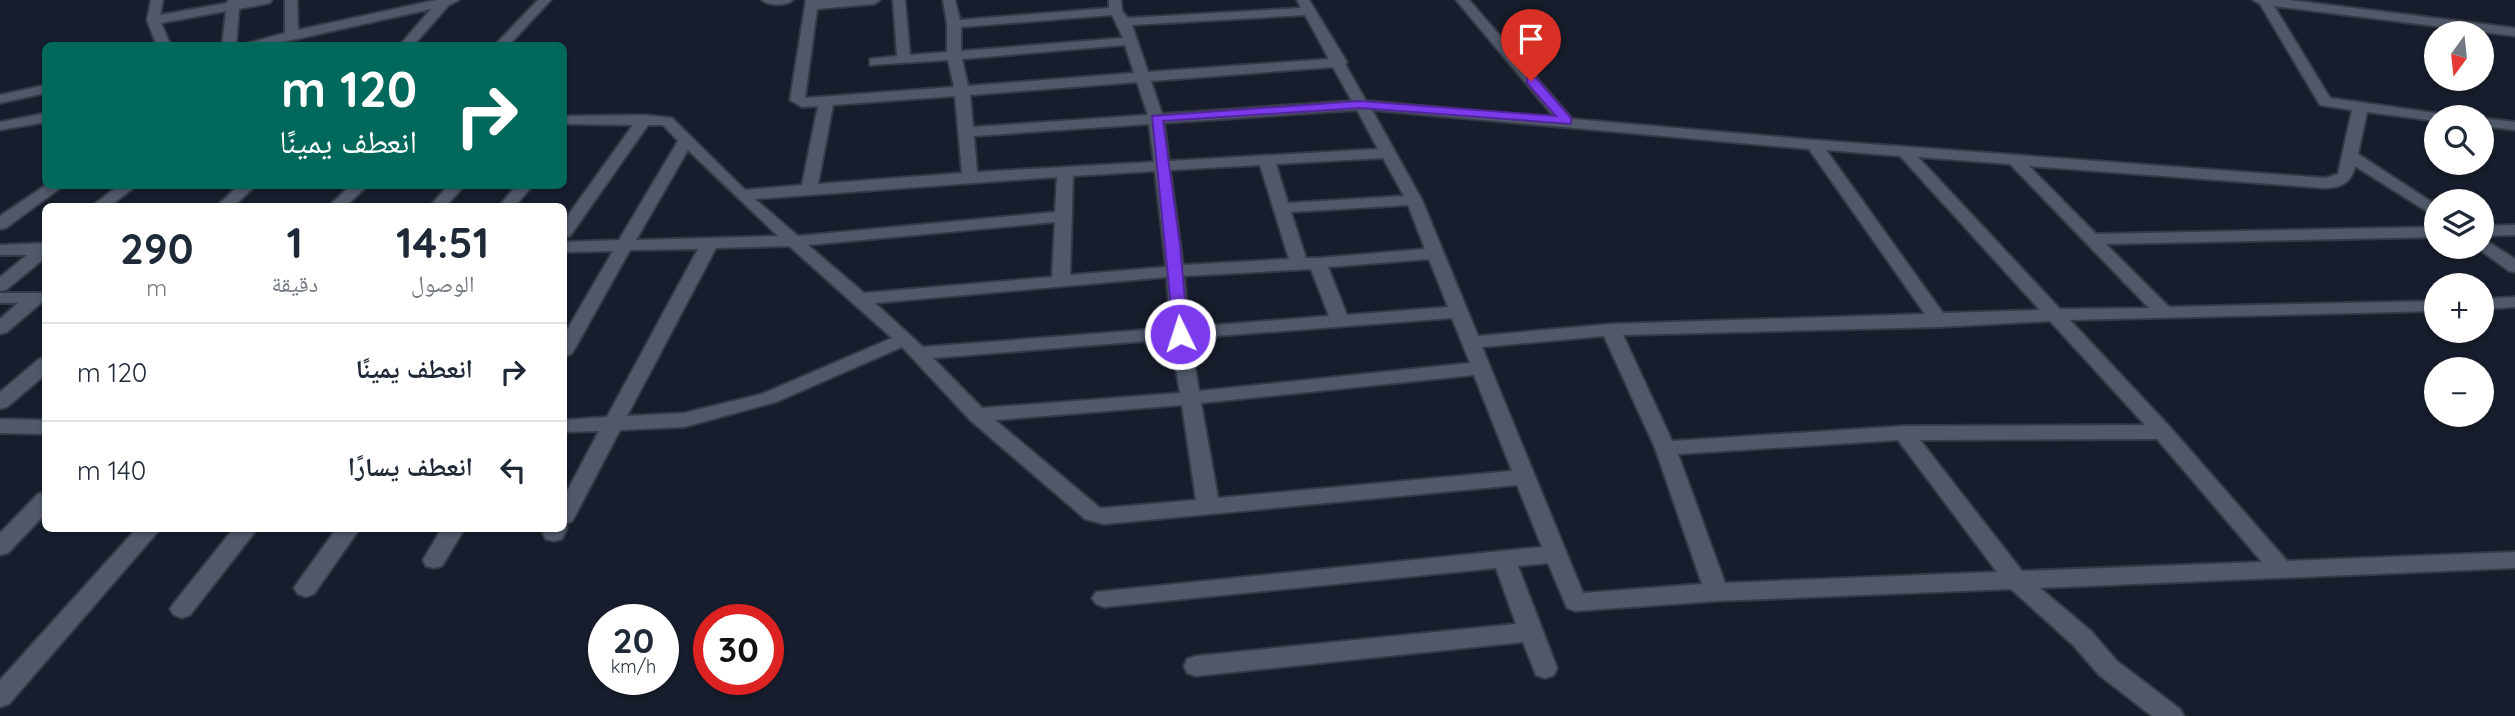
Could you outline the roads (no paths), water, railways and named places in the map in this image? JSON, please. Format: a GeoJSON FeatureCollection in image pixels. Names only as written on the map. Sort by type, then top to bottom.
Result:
{"type":"FeatureCollection","features":[{"type":"Feature","properties":{"kind":"street"},"geometry":{"type":"LineString","coordinates":[[157,0],[153,19],[162,42]]}},
{"type":"Feature","properties":{"kind":"street"},"geometry":{"type":"LineString","coordinates":[[153,19],[233,3],[266,0]]}},
{"type":"Feature","properties":{"kind":"street"},"geometry":{"type":"LineString","coordinates":[[290,0],[292,35]]}},
{"type":"Feature","properties":{"kind":"street"},"geometry":{"type":"LineString","coordinates":[[382,0],[390,14]]}},
{"type":"Feature","properties":{"kind":"street"},"geometry":{"type":"LineString","coordinates":[[504,42],[545,0]]}},
{"type":"Feature","properties":{"kind":"street"},"geometry":{"type":"LineString","coordinates":[[768,0],[787,0]]}},
{"type":"Feature","properties":{"kind":"street"},"geometry":{"type":"LineString","coordinates":[[874,0],[812,3],[797,100],[802,103],[962,92],[1339,62]]}},
{"type":"Feature","properties":{"kind":"street"},"geometry":{"type":"LineString","coordinates":[[899,0],[904,59]]}},
{"type":"Feature","properties":{"kind":"street"},"geometry":{"type":"LineString","coordinates":[[949,0],[954,24],[954,55],[967,132],[970,177]]}},
{"type":"Feature","properties":{"kind":"street"},"geometry":{"type":"LineString","coordinates":[[1462,0],[1566,121]]}},
{"type":"Feature","properties":{"kind":"street"},"geometry":{"type":"LineString","coordinates":[[2262,0],[2515,32]]}},
{"type":"Feature","properties":{"kind":"street"},"geometry":{"type":"LineString","coordinates":[[2262,0],[2325,102],[2360,109],[2424,116]]}},
{"type":"Feature","properties":{"kind":"street"},"geometry":{"type":"LineString","coordinates":[[261,42],[448,1]]}},
{"type":"Feature","properties":{"kind":"street"},"geometry":{"type":"LineString","coordinates":[[409,42],[448,1]]}},
{"type":"Feature","properties":{"kind":"street"},"geometry":{"type":"LineString","coordinates":[[229,42],[233,3]]}},
{"type":"Feature","properties":{"kind":"street"},"geometry":{"type":"LineString","coordinates":[[954,24],[1118,11],[1306,6],[1414,200],[1575,602],[1716,592],[2515,560]]}},
{"type":"Feature","properties":{"kind":"street"},"geometry":{"type":"LineString","coordinates":[[1118,11],[1156,118],[1164,167],[1180,334],[1208,505]]}},
{"type":"Feature","properties":{"kind":"street"},"geometry":{"type":"LineString","coordinates":[[875,62],[1129,41]]}},
{"type":"Feature","properties":{"kind":"street"},"geometry":{"type":"LineString","coordinates":[[0,99],[42,90]]}},
{"type":"Feature","properties":{"kind":"street"},"geometry":{"type":"LineString","coordinates":[[809,191],[825,101]]}},
{"type":"Feature","properties":{"kind":"street"},"geometry":{"type":"LineString","coordinates":[[967,132],[1360,105],[1566,121],[1814,145],[2334,183],[2345,176],[2360,109]]}},
{"type":"Feature","properties":{"kind":"street"},"geometry":{"type":"LineString","coordinates":[[0,125],[42,118]]}},
{"type":"Feature","properties":{"kind":"street"},"geometry":{"type":"LineString","coordinates":[[567,228],[645,119]]}},
{"type":"Feature","properties":{"kind":"street"},"geometry":{"type":"LineString","coordinates":[[570,120],[664,120],[741,195],[796,241],[911,346],[977,415],[1093,514],[1104,516],[1525,477]]}},
{"type":"Feature","properties":{"kind":"street"},"geometry":{"type":"LineString","coordinates":[[2494,123],[2515,126]]}},
{"type":"Feature","properties":{"kind":"street"},"geometry":{"type":"LineString","coordinates":[[567,345],[686,140]]}},
{"type":"Feature","properties":{"kind":"street"},"geometry":{"type":"LineString","coordinates":[[1814,145],[1939,321]]}},
{"type":"Feature","properties":{"kind":"street"},"geometry":{"type":"LineString","coordinates":[[1904,151],[2163,432],[2280,568]]}},
{"type":"Feature","properties":{"kind":"street"},"geometry":{"type":"LineString","coordinates":[[741,195],[970,177],[1386,153]]}},
{"type":"Feature","properties":{"kind":"street"},"geometry":{"type":"LineString","coordinates":[[2349,155],[2424,204]]}},
{"type":"Feature","properties":{"kind":"street"},"geometry":{"type":"LineString","coordinates":[[1266,161],[1299,264]]}},
{"type":"Feature","properties":{"kind":"street"},"geometry":{"type":"LineString","coordinates":[[2016,161],[2164,313]]}},
{"type":"Feature","properties":{"kind":"street"},"geometry":{"type":"LineString","coordinates":[[1061,282],[1065,172]]}},
{"type":"Feature","properties":{"kind":"street"},"geometry":{"type":"LineString","coordinates":[[0,224],[51,189]]}},
{"type":"Feature","properties":{"kind":"street"},"geometry":{"type":"LineString","coordinates":[[104,203],[124,189]]}},
{"type":"Feature","properties":{"kind":"street"},"geometry":{"type":"LineString","coordinates":[[228,203],[244,189]]}},
{"type":"Feature","properties":{"kind":"street"},"geometry":{"type":"LineString","coordinates":[[341,203],[356,189]]}},
{"type":"Feature","properties":{"kind":"street"},"geometry":{"type":"LineString","coordinates":[[441,203],[453,189]]}},
{"type":"Feature","properties":{"kind":"street"},"geometry":{"type":"LineString","coordinates":[[510,203],[521,189]]}},
{"type":"Feature","properties":{"kind":"street"},"geometry":{"type":"LineString","coordinates":[[1281,208],[1414,200]]}},
{"type":"Feature","properties":{"kind":"street"},"geometry":{"type":"LineString","coordinates":[[567,247],[796,241],[1063,216]]}},
{"type":"Feature","properties":{"kind":"street"},"geometry":{"type":"LineString","coordinates":[[2494,231],[2515,230]]}},
{"type":"Feature","properties":{"kind":"street"},"geometry":{"type":"LineString","coordinates":[[2091,239],[2424,232]]}},
{"type":"Feature","properties":{"kind":"street"},"geometry":{"type":"LineString","coordinates":[[567,509],[710,243]]}},
{"type":"Feature","properties":{"kind":"street"},"geometry":{"type":"LineString","coordinates":[[0,250],[42,249]]}},
{"type":"Feature","properties":{"kind":"street"},"geometry":{"type":"LineString","coordinates":[[0,286],[42,251]]}},
{"type":"Feature","properties":{"kind":"street"},"geometry":{"type":"LineString","coordinates":[[2494,252],[2515,267]]}},
{"type":"Feature","properties":{"kind":"street"},"geometry":{"type":"LineString","coordinates":[[861,299],[1175,271],[1435,253]]}},
{"type":"Feature","properties":{"kind":"street"},"geometry":{"type":"LineString","coordinates":[[1318,263],[1340,322]]}},
{"type":"Feature","properties":{"kind":"street"},"geometry":{"type":"LineString","coordinates":[[0,298],[41,298]]}},
{"type":"Feature","properties":{"kind":"street"},"geometry":{"type":"LineString","coordinates":[[0,328],[41,298]]}},
{"type":"Feature","properties":{"kind":"street"},"geometry":{"type":"LineString","coordinates":[[2494,303],[2515,302]]}},
{"type":"Feature","properties":{"kind":"street"},"geometry":{"type":"LineString","coordinates":[[1471,342],[1611,330],[2424,306]]}},
{"type":"Feature","properties":{"kind":"street"},"geometry":{"type":"LineString","coordinates":[[567,426],[684,420],[769,398],[911,346],[1180,334],[1459,313]]}},
{"type":"Feature","properties":{"kind":"street"},"geometry":{"type":"LineString","coordinates":[[1611,330],[1665,448],[1716,592]]}},
{"type":"Feature","properties":{"kind":"street"},"geometry":{"type":"LineString","coordinates":[[0,403],[42,366]]}},
{"type":"Feature","properties":{"kind":"street"},"geometry":{"type":"LineString","coordinates":[[977,415],[1190,398],[1481,368]]}},
{"type":"Feature","properties":{"kind":"street"},"geometry":{"type":"LineString","coordinates":[[0,426],[42,427]]}},
{"type":"Feature","properties":{"kind":"street"},"geometry":{"type":"LineString","coordinates":[[1665,448],[1904,433],[2163,432]]}},
{"type":"Feature","properties":{"kind":"street"},"geometry":{"type":"LineString","coordinates":[[1904,433],[2017,580],[2082,638],[2108,668],[2171,716]]}},
{"type":"Feature","properties":{"kind":"street"},"geometry":{"type":"LineString","coordinates":[[0,547],[42,503]]}},
{"type":"Feature","properties":{"kind":"street"},"geometry":{"type":"LineString","coordinates":[[0,697],[146,532]]}},
{"type":"Feature","properties":{"kind":"street"},"geometry":{"type":"LineString","coordinates":[[181,609],[244,532]]}},
{"type":"Feature","properties":{"kind":"street"},"geometry":{"type":"LineString","coordinates":[[306,589],[346,532]]}},
{"type":"Feature","properties":{"kind":"street"},"geometry":{"type":"LineString","coordinates":[[434,560],[452,532]]}},
{"type":"Feature","properties":{"kind":"street"},"geometry":{"type":"LineString","coordinates":[[1104,598],[1556,554]]}},
{"type":"Feature","properties":{"kind":"street"},"geometry":{"type":"LineString","coordinates":[[1504,559],[1545,668]]}},
{"type":"Feature","properties":{"kind":"street"},"geometry":{"type":"LineString","coordinates":[[1196,666],[1532,632]]}}]}
